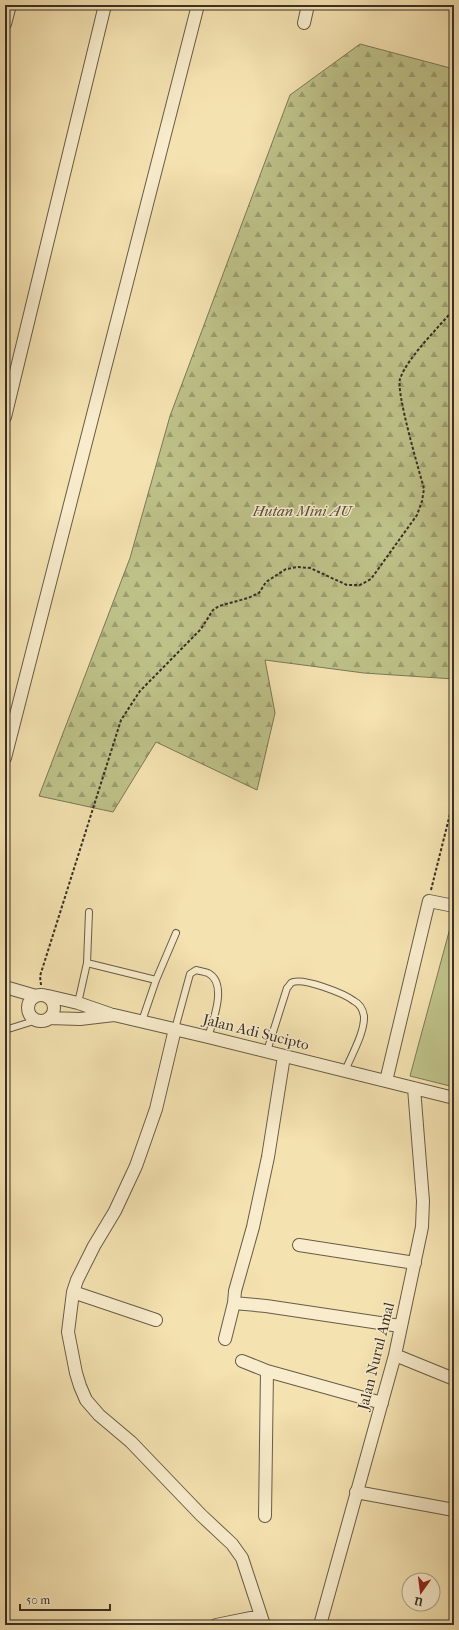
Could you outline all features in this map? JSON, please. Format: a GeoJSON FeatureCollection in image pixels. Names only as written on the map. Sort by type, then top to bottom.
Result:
{"type":"FeatureCollection","features":[{"type":"Feature","properties":{"kind":"street"},"geometry":{"type":"LineString","coordinates":[[5,24],[10,5]]}},
{"type":"Feature","properties":{"kind":"street"},"geometry":{"type":"LineString","coordinates":[[5,417],[105,5]]}},
{"type":"Feature","properties":{"kind":"street"},"geometry":{"type":"LineString","coordinates":[[5,758],[198,5]]}},
{"type":"Feature","properties":{"kind":"street"},"geometry":{"type":"LineString","coordinates":[[304,23],[308,5]]}},
{"type":"Feature","properties":{"kind":"street"},"geometry":{"type":"LineString","coordinates":[[386,1081],[429,901],[454,906]]}},
{"type":"Feature","properties":{"kind":"street"},"geometry":{"type":"LineString","coordinates":[[5,987],[78,1003],[114,1015]]}},
{"type":"Feature","properties":{"kind":"street"},"geometry":{"type":"LineString","coordinates":[[42,996],[53,1003],[54,1007],[52,1015],[43,1019],[30,1015],[28,1011],[29,1002],[42,996]]}},
{"type":"Feature","properties":{"kind":"street","name":"Jalan Adi Sucipto"},"geometry":{"type":"LineString","coordinates":[[43,1019],[80,1019],[114,1015],[267,1051],[454,1098]]}},
{"type":"Feature","properties":{"kind":"street"},"geometry":{"type":"LineString","coordinates":[[176,1029],[156,1110],[136,1166],[114,1212],[83,1266],[73,1292],[68,1332],[76,1372],[86,1400],[99,1415],[131,1442],[201,1515],[232,1544],[242,1558],[262,1620],[216,1625]]}},
{"type":"Feature","properties":{"kind":"street"},"geometry":{"type":"LineString","coordinates":[[225,1339],[234,1303],[235,1291],[253,1227],[268,1157],[284,1056]]}},
{"type":"Feature","properties":{"kind":"street","name":"Jalan Nurul Amal"},"geometry":{"type":"LineString","coordinates":[[320,1625],[395,1355],[422,1227],[422,1201],[414,1088]]}},
{"type":"Feature","properties":{"kind":"street"},"geometry":{"type":"LineString","coordinates":[[299,1245],[415,1263]]}},
{"type":"Feature","properties":{"kind":"street"},"geometry":{"type":"LineString","coordinates":[[73,1292],[156,1320]]}},
{"type":"Feature","properties":{"kind":"street"},"geometry":{"type":"LineString","coordinates":[[234,1303],[266,1306],[400,1326]]}},
{"type":"Feature","properties":{"kind":"street"},"geometry":{"type":"LineString","coordinates":[[395,1355],[454,1379]]}},
{"type":"Feature","properties":{"kind":"street"},"geometry":{"type":"LineString","coordinates":[[242,1361],[267,1371],[382,1403]]}},
{"type":"Feature","properties":{"kind":"street"},"geometry":{"type":"LineString","coordinates":[[265,1516],[267,1371]]}},
{"type":"Feature","properties":{"kind":"street"},"geometry":{"type":"LineString","coordinates":[[356,1492],[454,1510]]}},
{"type":"Feature","properties":{"kind":"lane"},"geometry":{"type":"LineString","coordinates":[[78,1003],[87,963],[89,912]]}},
{"type":"Feature","properties":{"kind":"lane"},"geometry":{"type":"LineString","coordinates":[[142,1021],[156,980],[176,933]]}},
{"type":"Feature","properties":{"kind":"lane"},"geometry":{"type":"LineString","coordinates":[[87,963],[156,980]]}},
{"type":"Feature","properties":{"kind":"lane"},"geometry":{"type":"LineString","coordinates":[[176,1029],[190,974],[196,970],[208,973],[217,981],[218,1001],[208,1037]]}},
{"type":"Feature","properties":{"kind":"lane"},"geometry":{"type":"LineString","coordinates":[[267,1051],[287,988],[292,983],[312,982],[354,1001],[362,1008],[364,1016],[363,1028],[345,1071]]}},
{"type":"Feature","properties":{"kind":"lane","name":"Jalan Adi Sucipto"},"geometry":{"type":"LineString","coordinates":[[5,1030],[43,1019]]}},
{"type":"Feature","properties":{"kind":"path"},"geometry":{"type":"LineString","coordinates":[[42,996],[40,976],[121,720],[140,691],[201,629],[213,610],[219,606],[248,598],[259,593],[266,582],[286,569],[298,567],[310,568],[347,585],[360,585],[371,579],[417,515],[424,489],[401,397],[400,381],[405,367],[454,309]]}},
{"type":"Feature","properties":{"kind":"path"},"geometry":{"type":"LineString","coordinates":[[429,901],[454,798]]}},
{"type":"Feature","properties":{"kind":"green space","name":"Hutan Mini AU"},"geometry":{"type":"Polygon","coordinates":[[[360,44],[454,69],[454,679],[364,673],[265,660],[275,713],[257,790],[156,742],[113,812],[39,796],[130,558],[170,416],[290,95],[360,44]]]}},
{"type":"Feature","properties":{"kind":"green space"},"geometry":{"type":"Polygon","coordinates":[[[453,917],[454,918],[454,1087],[410,1076],[453,917]]]}}]}
